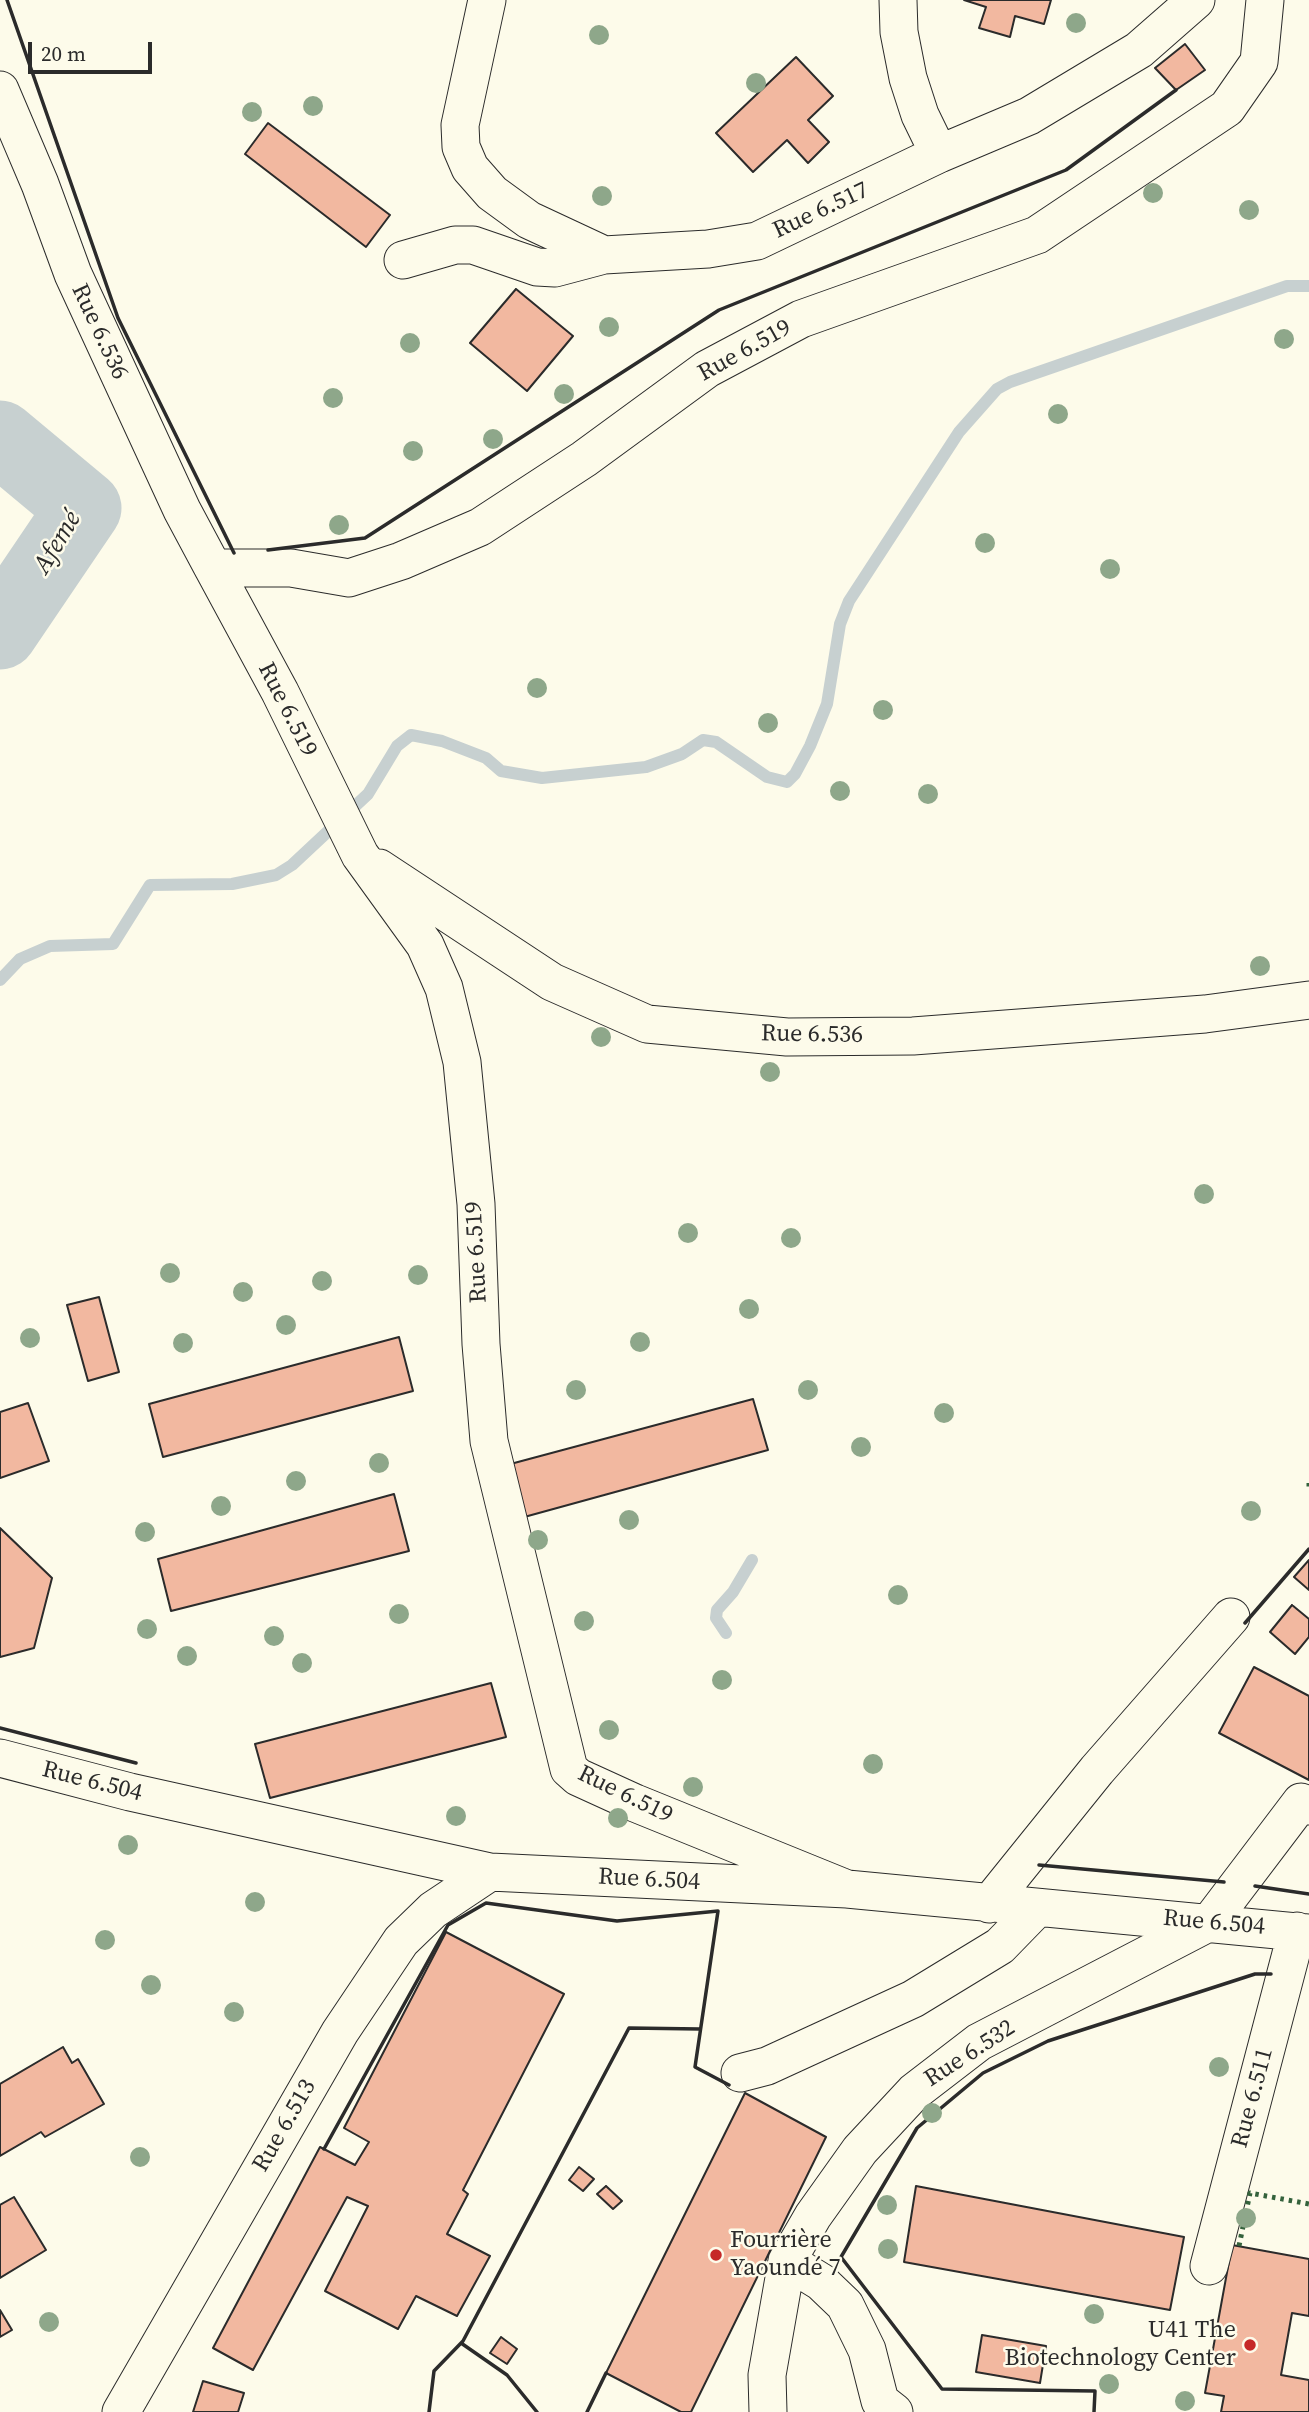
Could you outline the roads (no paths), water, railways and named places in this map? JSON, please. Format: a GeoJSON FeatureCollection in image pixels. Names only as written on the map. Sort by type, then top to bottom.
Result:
{"type":"FeatureCollection","features":[{"type":"Feature","properties":{"kind":"street"},"geometry":{"type":"LineString","coordinates":[[487,0],[460,125],[461,147],[470,168],[492,193],[529,220],[604,255]]}},
{"type":"Feature","properties":{"kind":"street"},"geometry":{"type":"LineString","coordinates":[[898,0],[899,32],[908,78],[920,115],[939,154]]}},
{"type":"Feature","properties":{"kind":"street","name":"Rue 6.517"},"geometry":{"type":"LineString","coordinates":[[403,260],[455,245],[473,245],[537,267],[562,267],[604,255],[708,249],[757,241],[939,154],[1029,116],[1139,50],[1196,0]]}},
{"type":"Feature","properties":{"kind":"street","name":"Rue 6.519"},"geometry":{"type":"LineString","coordinates":[[847,1889],[635,1803],[578,1777],[569,1769],[489,1441],[481,1344],[476,1204],[462,1062],[444,988],[425,945],[360,855],[280,692],[213,568],[291,568],[349,578],[401,561],[480,527],[584,459],[707,369],[801,319],[1037,235],[1227,107],[1259,62],[1265,0]]}},
{"type":"Feature","properties":{"kind":"street","name":"Rue 6.536"},"geometry":{"type":"LineString","coordinates":[[0,90],[40,184],[73,274],[182,510],[213,568]]}},
{"type":"Feature","properties":{"kind":"street","name":"Rue 6.536"},"geometry":{"type":"LineString","coordinates":[[360,855],[552,982],[647,1024],[787,1037],[913,1036],[1205,1014],[1309,1000]]}},
{"type":"Feature","properties":{"kind":"street"},"geometry":{"type":"LineString","coordinates":[[989,1904],[1097,1770],[1231,1617]]}},
{"type":"Feature","properties":{"kind":"street","name":"Rue 6.504"},"geometry":{"type":"LineString","coordinates":[[0,1758],[130,1792],[489,1872],[847,1889],[1303,1932]]}},
{"type":"Feature","properties":{"kind":"street","name":"Rue 6.532"},"geometry":{"type":"LineString","coordinates":[[768,2412],[767,2375],[788,2261],[813,2216],[860,2150],[914,2092],[979,2042],[1210,1922],[1301,1802],[1309,1806]]}},
{"type":"Feature","properties":{"kind":"street","name":"Rue 6.513"},"geometry":{"type":"LineString","coordinates":[[121,2412],[340,2032],[393,1953],[433,1910],[489,1872]]}},
{"type":"Feature","properties":{"kind":"street"},"geometry":{"type":"LineString","coordinates":[[740,2073],[767,2066],[913,1999],[966,1969],[1000,1945],[1037,1908]]}},
{"type":"Feature","properties":{"kind":"street","name":"Rue 6.511"},"geometry":{"type":"LineString","coordinates":[[1209,2266],[1303,1932]]}},
{"type":"Feature","properties":{"kind":"street"},"geometry":{"type":"LineString","coordinates":[[788,2261],[821,2282],[845,2305],[867,2350],[880,2401],[894,2412]]}},
{"type":"Feature","properties":{"kind":"waterway"},"geometry":{"type":"LineString","coordinates":[[0,980],[20,959],[50,946],[113,944],[150,885],[232,884],[276,875],[292,865],[368,794],[397,746],[411,735],[442,741],[486,758],[501,771],[542,778],[646,767],[682,754],[703,740],[716,742],[767,777],[787,782],[795,774],[810,746],[827,704],[840,624],[849,601],[959,432],[997,389],[1010,382],[1287,286],[1309,286]]}},
{"type":"Feature","properties":{"kind":"waterway","name":"Afemé"},"geometry":{"type":"LineString","coordinates":[[0,438],[84,508],[0,632]]}},
{"type":"Feature","properties":{"kind":"waterway"},"geometry":{"type":"LineString","coordinates":[[726,1633],[716,1618],[717,1610],[733,1592],[752,1560]]}},
{"type":"Feature","properties":{"kind":"place","name":"Fourrière Yaoundé 7"},"geometry":{"type":"Point","coordinates":[716,2255]}},
{"type":"Feature","properties":{"kind":"place","name":"U41 The Biotechnology Center"},"geometry":{"type":"Point","coordinates":[1250,2345]}}]}
